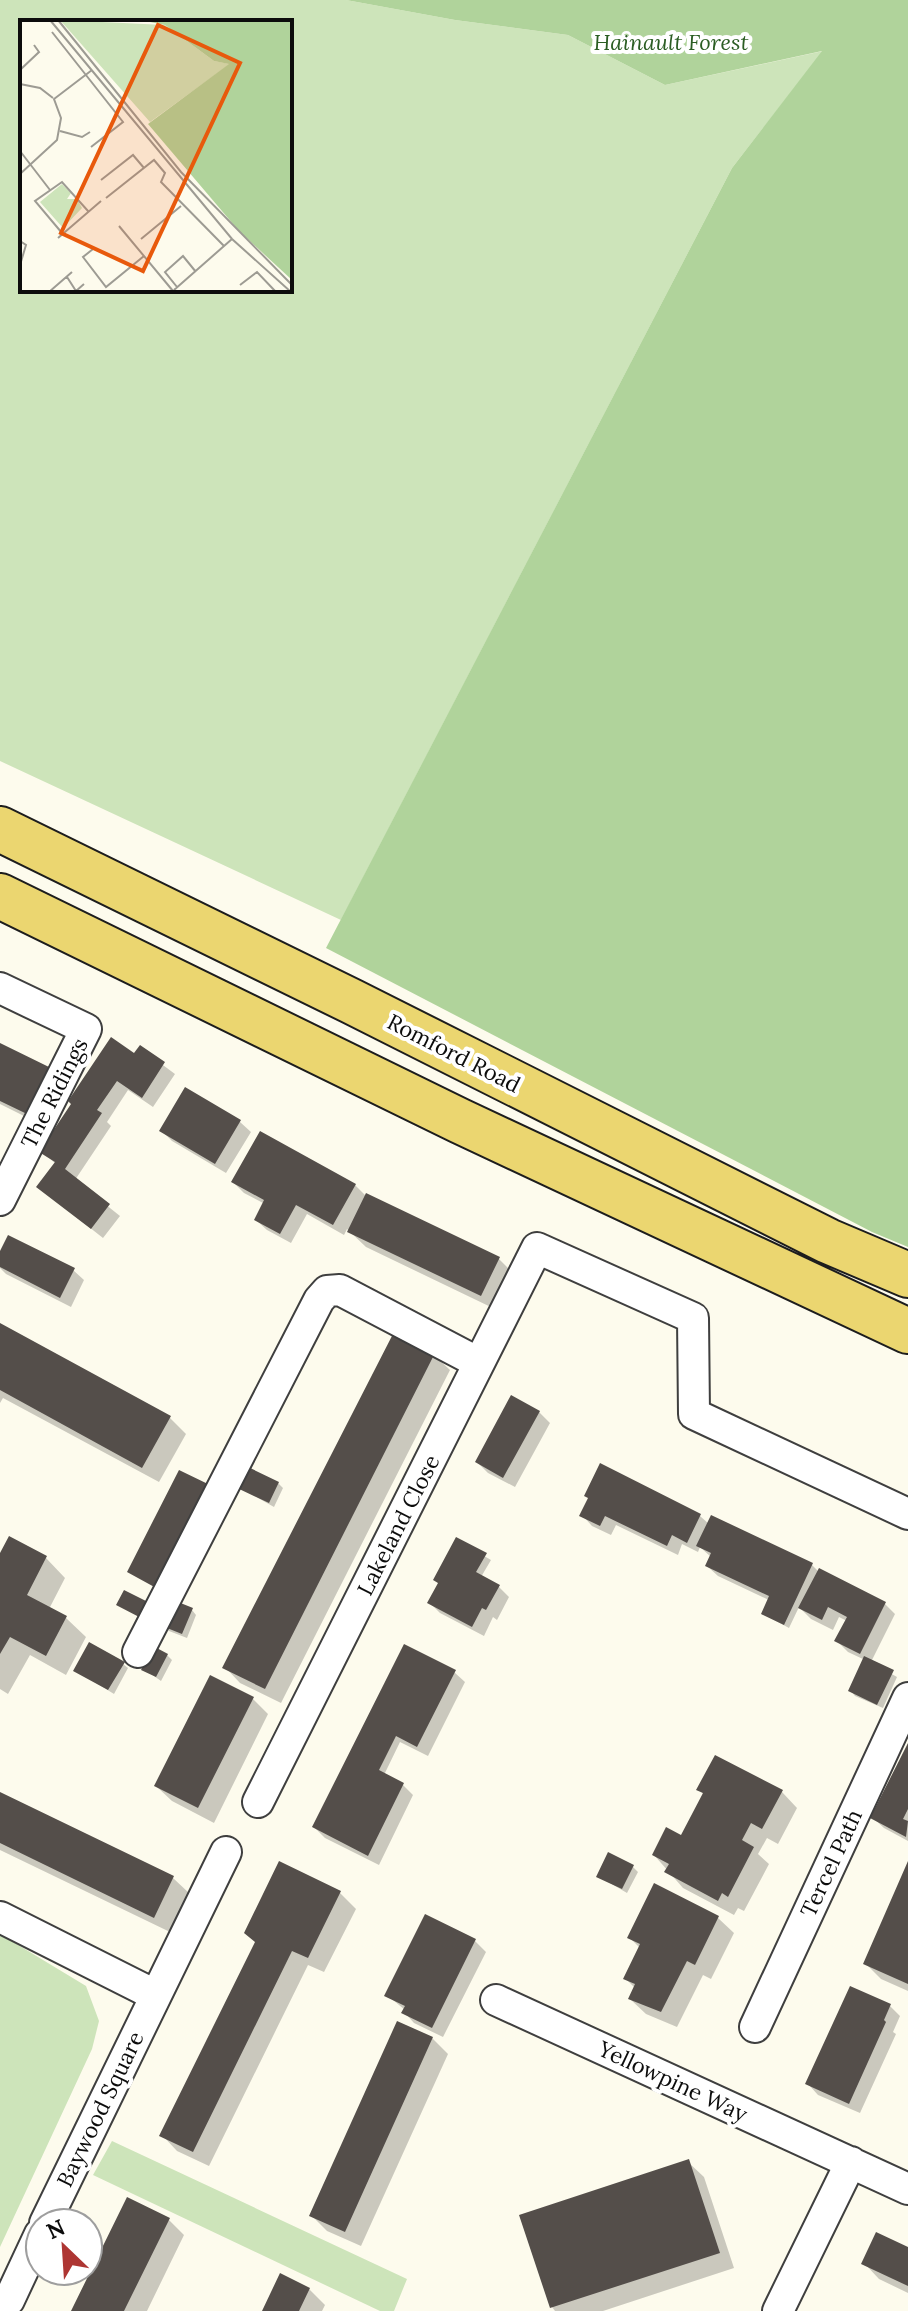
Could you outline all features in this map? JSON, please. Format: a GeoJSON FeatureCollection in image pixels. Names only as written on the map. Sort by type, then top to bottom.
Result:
{"type":"FeatureCollection","features":[{"type":"Feature","properties":{"kind":"main road","name":"Romford Road"},"geometry":{"type":"LineString","coordinates":[[0,829],[828,1241],[908,1275]]}},
{"type":"Feature","properties":{"kind":"main road"},"geometry":{"type":"LineString","coordinates":[[0,896],[460,1121],[908,1331]]}},
{"type":"Feature","properties":{"kind":"street","name":"The Ridings"},"geometry":{"type":"LineString","coordinates":[[0,988],[86,1029],[0,1200]]}},
{"type":"Feature","properties":{"kind":"street","name":"Lakeland Close"},"geometry":{"type":"LineString","coordinates":[[258,1802],[537,1248],[693,1318],[694,1414],[908,1514]]}},
{"type":"Feature","properties":{"kind":"street"},"geometry":{"type":"LineString","coordinates":[[138,1652],[319,1300],[327,1291],[340,1290],[479,1363]]}},
{"type":"Feature","properties":{"kind":"street","name":"Tercel Path"},"geometry":{"type":"LineString","coordinates":[[755,2027],[908,1698]]}},
{"type":"Feature","properties":{"kind":"street","name":"Baywood Square"},"geometry":{"type":"LineString","coordinates":[[53,2207],[226,1852]]}},
{"type":"Feature","properties":{"kind":"street"},"geometry":{"type":"LineString","coordinates":[[0,1917],[155,1995]]}},
{"type":"Feature","properties":{"kind":"street","name":"Yellowpine Way"},"geometry":{"type":"LineString","coordinates":[[496,2000],[908,2189]]}},
{"type":"Feature","properties":{"kind":"street"},"geometry":{"type":"LineString","coordinates":[[778,2311],[851,2162]]}},
{"type":"Feature","properties":{"kind":"street"},"geometry":{"type":"LineString","coordinates":[[7,2302],[24,2267]]}},
{"type":"Feature","properties":{"kind":"green space"},"geometry":{"type":"Polygon","coordinates":[[[0,0],[346,0],[455,20],[568,35],[665,85],[823,51],[732,168],[341,920],[0,761],[0,0]]]}},
{"type":"Feature","properties":{"kind":"green space","name":"Hainault Forest"},"geometry":{"type":"Polygon","coordinates":[[[346,0],[908,0],[908,1247],[872,1232],[326,948],[732,168],[822,51],[665,85],[568,35],[455,20],[346,0]]]}},
{"type":"Feature","properties":{"kind":"green space"},"geometry":{"type":"Polygon","coordinates":[[[0,1934],[86,1986],[99,2021],[92,2049],[0,2247],[0,1934]]]}},
{"type":"Feature","properties":{"kind":"green space"},"geometry":{"type":"Polygon","coordinates":[[[112,2141],[407,2279],[394,2311],[380,2311],[93,2175],[112,2141]]]}},
{"type":"Feature","properties":{"kind":"building"},"geometry":{"type":"Polygon","coordinates":[[[111,1037],[134,1053],[140,1045],[165,1062],[142,1098],[117,1081],[97,1110],[102,1113],[65,1169],[110,1204],[91,1229],[36,1187],[55,1162],[39,1152],[71,1104],[68,1101],[111,1037]]]}},
{"type":"Feature","properties":{"kind":"building"},"geometry":{"type":"Polygon","coordinates":[[[0,1043],[51,1068],[27,1114],[0,1101],[0,1043]]]}},
{"type":"Feature","properties":{"kind":"building"},"geometry":{"type":"Polygon","coordinates":[[[185,1087],[241,1120],[215,1164],[159,1131],[185,1087]]]}},
{"type":"Feature","properties":{"kind":"building"},"geometry":{"type":"Polygon","coordinates":[[[260,1131],[356,1184],[333,1225],[296,1205],[280,1234],[254,1220],[264,1200],[231,1182],[260,1131]]]}},
{"type":"Feature","properties":{"kind":"building"},"geometry":{"type":"Polygon","coordinates":[[[366,1193],[500,1257],[481,1296],[347,1232],[366,1193]]]}},
{"type":"Feature","properties":{"kind":"building"},"geometry":{"type":"Polygon","coordinates":[[[8,1235],[75,1268],[60,1298],[0,1267],[0,1251],[8,1235]]]}},
{"type":"Feature","properties":{"kind":"building"},"geometry":{"type":"Polygon","coordinates":[[[0,1323],[171,1416],[142,1468],[0,1390],[0,1323]]]}},
{"type":"Feature","properties":{"kind":"building"},"geometry":{"type":"Polygon","coordinates":[[[394,1332],[435,1353],[265,1689],[222,1668],[394,1332]]]}},
{"type":"Feature","properties":{"kind":"building"},"geometry":{"type":"Polygon","coordinates":[[[511,1395],[540,1411],[503,1478],[475,1462],[511,1395]]]}},
{"type":"Feature","properties":{"kind":"building"},"geometry":{"type":"Polygon","coordinates":[[[600,1463],[701,1514],[687,1543],[672,1535],[667,1546],[605,1516],[600,1526],[579,1516],[588,1498],[584,1496],[600,1463]]]}},
{"type":"Feature","properties":{"kind":"building"},"geometry":{"type":"Polygon","coordinates":[[[246,1466],[279,1482],[269,1503],[235,1487],[246,1466]]]}},
{"type":"Feature","properties":{"kind":"building"},"geometry":{"type":"Polygon","coordinates":[[[179,1470],[210,1485],[158,1589],[127,1572],[179,1470]]]}},
{"type":"Feature","properties":{"kind":"building"},"geometry":{"type":"Polygon","coordinates":[[[711,1515],[813,1563],[784,1625],[761,1614],[769,1596],[705,1566],[711,1553],[696,1546],[711,1515]]]}},
{"type":"Feature","properties":{"kind":"building"},"geometry":{"type":"Polygon","coordinates":[[[9,1536],[47,1556],[27,1595],[67,1616],[46,1656],[10,1637],[0,1654],[0,1553],[9,1536]]]}},
{"type":"Feature","properties":{"kind":"building"},"geometry":{"type":"Polygon","coordinates":[[[456,1537],[487,1553],[476,1572],[500,1585],[472,1627],[427,1603],[438,1583],[433,1580],[456,1537]]]}},
{"type":"Feature","properties":{"kind":"building"},"geometry":{"type":"Polygon","coordinates":[[[819,1568],[886,1602],[860,1654],[834,1641],[847,1617],[828,1607],[822,1620],[798,1608],[819,1568]]]}},
{"type":"Feature","properties":{"kind":"building"},"geometry":{"type":"Polygon","coordinates":[[[124,1590],[152,1604],[143,1619],[116,1605],[124,1590]]]}},
{"type":"Feature","properties":{"kind":"building"},"geometry":{"type":"Polygon","coordinates":[[[173,1600],[193,1608],[182,1634],[162,1626],[173,1600]]]}},
{"type":"Feature","properties":{"kind":"building"},"geometry":{"type":"Polygon","coordinates":[[[89,1642],[125,1662],[108,1690],[73,1671],[89,1642]]]}},
{"type":"Feature","properties":{"kind":"building"},"geometry":{"type":"Polygon","coordinates":[[[404,1644],[456,1670],[417,1747],[396,1736],[379,1770],[404,1783],[368,1856],[312,1827],[404,1644]]]}},
{"type":"Feature","properties":{"kind":"building"},"geometry":{"type":"Polygon","coordinates":[[[153,1646],[168,1654],[156,1677],[141,1670],[153,1646]]]}},
{"type":"Feature","properties":{"kind":"building"},"geometry":{"type":"Polygon","coordinates":[[[864,1656],[894,1670],[877,1705],[848,1691],[864,1656]]]}},
{"type":"Feature","properties":{"kind":"building"},"geometry":{"type":"Polygon","coordinates":[[[210,1675],[254,1697],[198,1808],[154,1786],[210,1675]]]}},
{"type":"Feature","properties":{"kind":"building"},"geometry":{"type":"Polygon","coordinates":[[[908,1743],[908,1809],[903,1819],[908,1821],[906,1837],[870,1818],[908,1743]]]}},
{"type":"Feature","properties":{"kind":"building"},"geometry":{"type":"Polygon","coordinates":[[[715,1755],[783,1790],[762,1829],[751,1823],[742,1840],[754,1847],[728,1897],[722,1893],[718,1901],[664,1872],[669,1864],[652,1855],[666,1827],[681,1835],[703,1793],[696,1790],[715,1755]]]}},
{"type":"Feature","properties":{"kind":"building"},"geometry":{"type":"Polygon","coordinates":[[[0,1792],[174,1876],[154,1918],[0,1843],[0,1792]]]}},
{"type":"Feature","properties":{"kind":"building"},"geometry":{"type":"Polygon","coordinates":[[[608,1852],[634,1865],[622,1889],[596,1877],[608,1852]]]}},
{"type":"Feature","properties":{"kind":"building"},"geometry":{"type":"Polygon","coordinates":[[[279,1861],[341,1891],[308,1958],[292,1951],[193,2152],[159,2136],[255,1942],[244,1933],[279,1861]]]}},
{"type":"Feature","properties":{"kind":"building"},"geometry":{"type":"Polygon","coordinates":[[[908,1861],[908,1984],[863,1964],[908,1861]]]}},
{"type":"Feature","properties":{"kind":"building"},"geometry":{"type":"Polygon","coordinates":[[[654,1883],[719,1916],[695,1965],[687,1961],[661,2012],[628,1999],[635,1984],[623,1979],[640,1944],[627,1938],[654,1883]]]}},
{"type":"Feature","properties":{"kind":"building"},"geometry":{"type":"Polygon","coordinates":[[[425,1914],[476,1939],[432,2028],[401,2013],[405,2006],[384,1996],[425,1914]]]}},
{"type":"Feature","properties":{"kind":"building"},"geometry":{"type":"Polygon","coordinates":[[[850,1986],[891,2004],[849,2104],[805,2084],[850,1986]]]}},
{"type":"Feature","properties":{"kind":"building"},"geometry":{"type":"Polygon","coordinates":[[[397,2021],[433,2037],[345,2232],[309,2216],[397,2021]]]}},
{"type":"Feature","properties":{"kind":"building"},"geometry":{"type":"Polygon","coordinates":[[[689,2159],[720,2253],[550,2308],[519,2215],[689,2159]]]}},
{"type":"Feature","properties":{"kind":"building"},"geometry":{"type":"Polygon","coordinates":[[[127,2197],[170,2218],[124,2311],[71,2311],[83,2287],[104,2287],[104,2244],[127,2197]]]}},
{"type":"Feature","properties":{"kind":"building"},"geometry":{"type":"Polygon","coordinates":[[[876,2232],[908,2247],[908,2286],[861,2264],[876,2232]]]}},
{"type":"Feature","properties":{"kind":"building"},"geometry":{"type":"Polygon","coordinates":[[[280,2273],[310,2288],[299,2311],[262,2311],[280,2273]]]}}]}
